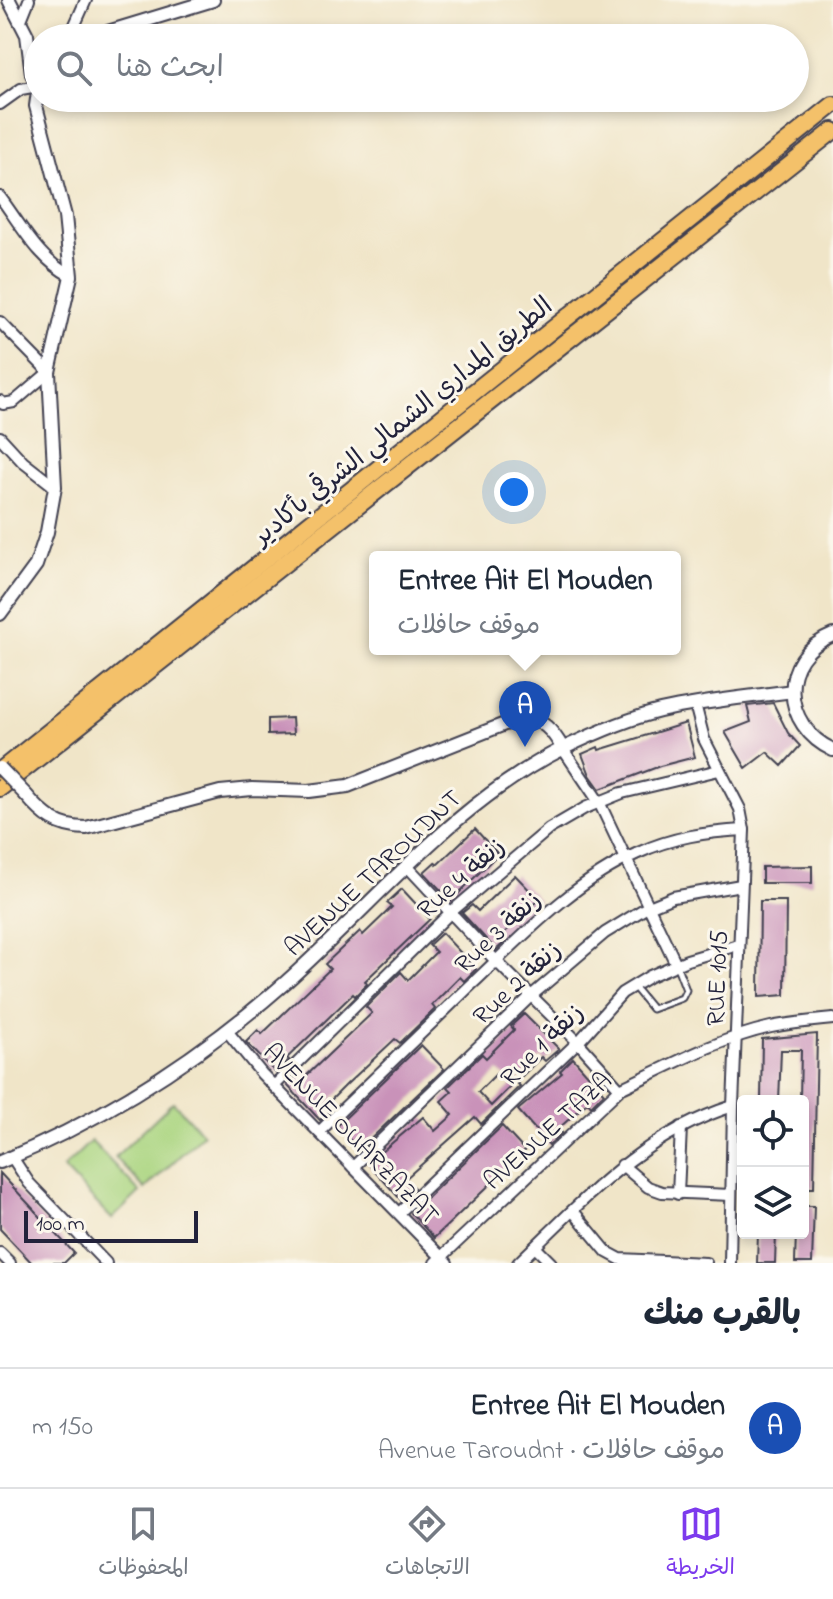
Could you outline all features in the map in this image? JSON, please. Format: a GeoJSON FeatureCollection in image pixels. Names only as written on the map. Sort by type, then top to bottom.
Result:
{"type":"FeatureCollection","features":[{"type":"Feature","properties":{"kind":"highway","name":"الطريق المداري الشمالي الشرقي بأكادير"},"geometry":{"type":"LineString","coordinates":[[0,770],[366,481],[833,105]]}},
{"type":"Feature","properties":{"kind":"highway","name":"الطريق المداري الشمالي الشرقي بأكادير"},"geometry":{"type":"LineString","coordinates":[[0,788],[833,131]]}},
{"type":"Feature","properties":{"kind":"street"},"geometry":{"type":"LineString","coordinates":[[9,0],[24,26]]}},
{"type":"Feature","properties":{"kind":"street"},"geometry":{"type":"LineString","coordinates":[[21,20],[29,0]]}},
{"type":"Feature","properties":{"kind":"street"},"geometry":{"type":"LineString","coordinates":[[75,24],[86,0]]}},
{"type":"Feature","properties":{"kind":"street"},"geometry":{"type":"LineString","coordinates":[[129,24],[194,2],[213,0]]}},
{"type":"Feature","properties":{"kind":"street"},"geometry":{"type":"LineString","coordinates":[[0,104],[24,89]]}},
{"type":"Feature","properties":{"kind":"street"},"geometry":{"type":"LineString","coordinates":[[0,614],[30,576],[41,554],[55,487],[49,372],[71,276],[65,216],[38,112]]}},
{"type":"Feature","properties":{"kind":"street"},"geometry":{"type":"LineString","coordinates":[[0,197],[43,256],[57,269],[71,276]]}},
{"type":"Feature","properties":{"kind":"street"},"geometry":{"type":"LineString","coordinates":[[0,322],[49,372]]}},
{"type":"Feature","properties":{"kind":"street"},"geometry":{"type":"LineString","coordinates":[[0,401],[3,404],[14,402],[49,372]]}},
{"type":"Feature","properties":{"kind":"street"},"geometry":{"type":"LineString","coordinates":[[0,437],[31,469],[55,487]]}},
{"type":"Feature","properties":{"kind":"street"},"geometry":{"type":"LineString","coordinates":[[833,635],[817,643],[807,653],[794,677],[792,691],[794,707],[808,734],[833,750]]}},
{"type":"Feature","properties":{"kind":"street","name":"AVENUE TAROUDNT"},"geometry":{"type":"LineString","coordinates":[[6,1159],[123,1101],[227,1031],[286,982],[491,792],[563,749],[628,720],[695,704],[792,691]]}},
{"type":"Feature","properties":{"kind":"street","name":"RUE 1015"},"geometry":{"type":"LineString","coordinates":[[695,704],[704,739],[740,809],[744,830],[730,1263]]}},
{"type":"Feature","properties":{"kind":"street"},"geometry":{"type":"LineString","coordinates":[[0,770],[54,821],[70,827],[86,828],[220,792],[252,789],[309,791],[348,786],[520,718],[531,718],[545,724],[599,802],[676,964]]}},
{"type":"Feature","properties":{"kind":"street","name":"Rue 4 زنقة"},"geometry":{"type":"LineString","coordinates":[[274,1086],[451,912],[549,829],[599,802],[641,787],[719,770]]}},
{"type":"Feature","properties":{"kind":"street","name":"Rue 3 زنقة"},"geometry":{"type":"LineString","coordinates":[[319,1132],[496,961],[565,898],[599,873],[627,858],[676,839],[744,830]]}},
{"type":"Feature","properties":{"kind":"street"},"geometry":{"type":"LineString","coordinates":[[408,867],[620,1089]]}},
{"type":"Feature","properties":{"kind":"street","name":"Rue 2 زنقة"},"geometry":{"type":"LineString","coordinates":[[353,1167],[531,996],[605,933],[649,907],[689,893],[741,885]]}},
{"type":"Feature","properties":{"kind":"street","name":"Rue 1 زنقة"},"geometry":{"type":"LineString","coordinates":[[399,1213],[577,1041],[612,1001],[633,986],[676,964],[738,945]]}},
{"type":"Feature","properties":{"kind":"street","name":"AVENUE TAZA"},"geometry":{"type":"LineString","coordinates":[[441,1261],[620,1089],[736,1037],[770,1027],[833,1019]]}},
{"type":"Feature","properties":{"kind":"street","name":"AVENUE OUARZAZAT"},"geometry":{"type":"LineString","coordinates":[[227,1031],[251,1063],[399,1213],[441,1261]]}},
{"type":"Feature","properties":{"kind":"street"},"geometry":{"type":"LineString","coordinates":[[518,1263],[644,1148],[681,1127],[733,1106]]}},
{"type":"Feature","properties":{"kind":"street"},"geometry":{"type":"LineString","coordinates":[[678,1194],[681,1127]]}},
{"type":"Feature","properties":{"kind":"street"},"geometry":{"type":"LineString","coordinates":[[6,1159],[106,1263]]}},
{"type":"Feature","properties":{"kind":"street"},"geometry":{"type":"LineString","coordinates":[[622,1165],[648,1187],[662,1192],[731,1195]]}},
{"type":"Feature","properties":{"kind":"street"},"geometry":{"type":"LineString","coordinates":[[573,1211],[607,1252],[620,1259],[706,1263]]}},
{"type":"Feature","properties":{"kind":"street"},"geometry":{"type":"LineString","coordinates":[[535,1247],[551,1263]]}},
{"type":"Feature","properties":{"kind":"street"},"geometry":{"type":"LineString","coordinates":[[0,1253],[10,1263]]}},
{"type":"Feature","properties":{"kind":"lane"},"geometry":{"type":"LineString","coordinates":[[633,986],[652,1009],[682,998],[686,990],[676,964]]}},
{"type":"Feature","properties":{"kind":"green space"},"geometry":{"type":"Polygon","coordinates":[[[173,1102],[203,1134],[145,1189],[115,1157],[173,1102]]]}},
{"type":"Feature","properties":{"kind":"green space"},"geometry":{"type":"Polygon","coordinates":[[[91,1141],[140,1192],[112,1219],[63,1168],[91,1141]]]}},
{"type":"Feature","properties":{"kind":"building"},"geometry":{"type":"Polygon","coordinates":[[[773,703],[788,733],[800,746],[782,766],[767,752],[746,768],[725,732],[751,722],[747,706],[773,703]]]}},
{"type":"Feature","properties":{"kind":"building"},"geometry":{"type":"Polygon","coordinates":[[[292,718],[293,734],[268,735],[268,719],[292,718]]]}},
{"type":"Feature","properties":{"kind":"building"},"geometry":{"type":"Polygon","coordinates":[[[686,723],[695,757],[660,766],[600,789],[590,775],[582,754],[686,723]]]}},
{"type":"Feature","properties":{"kind":"building"},"geometry":{"type":"Polygon","coordinates":[[[475,829],[498,854],[451,901],[424,872],[435,862],[437,865],[475,829]]]}},
{"type":"Feature","properties":{"kind":"building"},"geometry":{"type":"Polygon","coordinates":[[[812,866],[812,883],[762,883],[762,867],[812,866]]]}},
{"type":"Feature","properties":{"kind":"building"},"geometry":{"type":"Polygon","coordinates":[[[515,875],[539,900],[501,936],[506,941],[496,950],[462,913],[472,905],[478,911],[515,875]]]}},
{"type":"Feature","properties":{"kind":"building"},"geometry":{"type":"Polygon","coordinates":[[[402,889],[430,919],[365,981],[367,984],[355,996],[353,994],[287,1058],[289,1060],[276,1073],[246,1042],[258,1030],[262,1034],[330,969],[325,964],[360,931],[363,935],[392,907],[387,903],[402,889]]]}},
{"type":"Feature","properties":{"kind":"building"},"geometry":{"type":"Polygon","coordinates":[[[760,901],[786,901],[785,995],[759,997],[760,901]]]}},
{"type":"Feature","properties":{"kind":"building"},"geometry":{"type":"Polygon","coordinates":[[[442,933],[476,969],[464,981],[460,977],[432,1005],[435,1009],[400,1043],[395,1039],[347,1084],[329,1102],[334,1107],[320,1120],[287,1085],[300,1072],[305,1077],[372,1013],[366,1007],[401,972],[408,980],[436,952],[429,945],[442,933]]]}},
{"type":"Feature","properties":{"kind":"building"},"geometry":{"type":"Polygon","coordinates":[[[524,1014],[559,1049],[545,1061],[541,1057],[516,1082],[520,1086],[481,1124],[475,1117],[405,1179],[414,1188],[401,1200],[368,1163],[423,1117],[435,1131],[453,1115],[441,1101],[452,1091],[448,1087],[482,1054],[486,1058],[514,1030],[511,1026],[524,1014]],[[499,1071],[478,1092],[491,1106],[513,1084],[499,1071]]]}},
{"type":"Feature","properties":{"kind":"building"},"geometry":{"type":"Polygon","coordinates":[[[817,1034],[814,1188],[809,1188],[809,1095],[800,1095],[801,1050],[781,1050],[779,1095],[761,1095],[762,1039],[817,1034]]]}},
{"type":"Feature","properties":{"kind":"building"},"geometry":{"type":"Polygon","coordinates":[[[421,1045],[444,1069],[359,1150],[337,1126],[421,1045]]]}},
{"type":"Feature","properties":{"kind":"building"},"geometry":{"type":"Polygon","coordinates":[[[573,1058],[604,1093],[591,1106],[588,1102],[558,1129],[562,1133],[549,1145],[518,1110],[562,1073],[560,1071],[573,1058]]]}},
{"type":"Feature","properties":{"kind":"building"},"geometry":{"type":"Polygon","coordinates":[[[502,1126],[525,1151],[434,1238],[411,1213],[502,1126]]]}},
{"type":"Feature","properties":{"kind":"building"},"geometry":{"type":"Polygon","coordinates":[[[0,1173],[74,1253],[64,1263],[32,1263],[0,1229],[0,1173]]]}},
{"type":"Feature","properties":{"kind":"building"},"geometry":{"type":"Polygon","coordinates":[[[809,1206],[814,1206],[812,1263],[795,1263],[796,1239],[809,1239],[809,1206]]]}},
{"type":"Feature","properties":{"kind":"building"},"geometry":{"type":"Polygon","coordinates":[[[758,1239],[776,1239],[775,1263],[757,1263],[758,1239]]]}},
{"type":"Feature","properties":{"kind":"place","name":"Entree Ait El Mouden"},"geometry":{"type":"Point","coordinates":[525,747]}}]}
